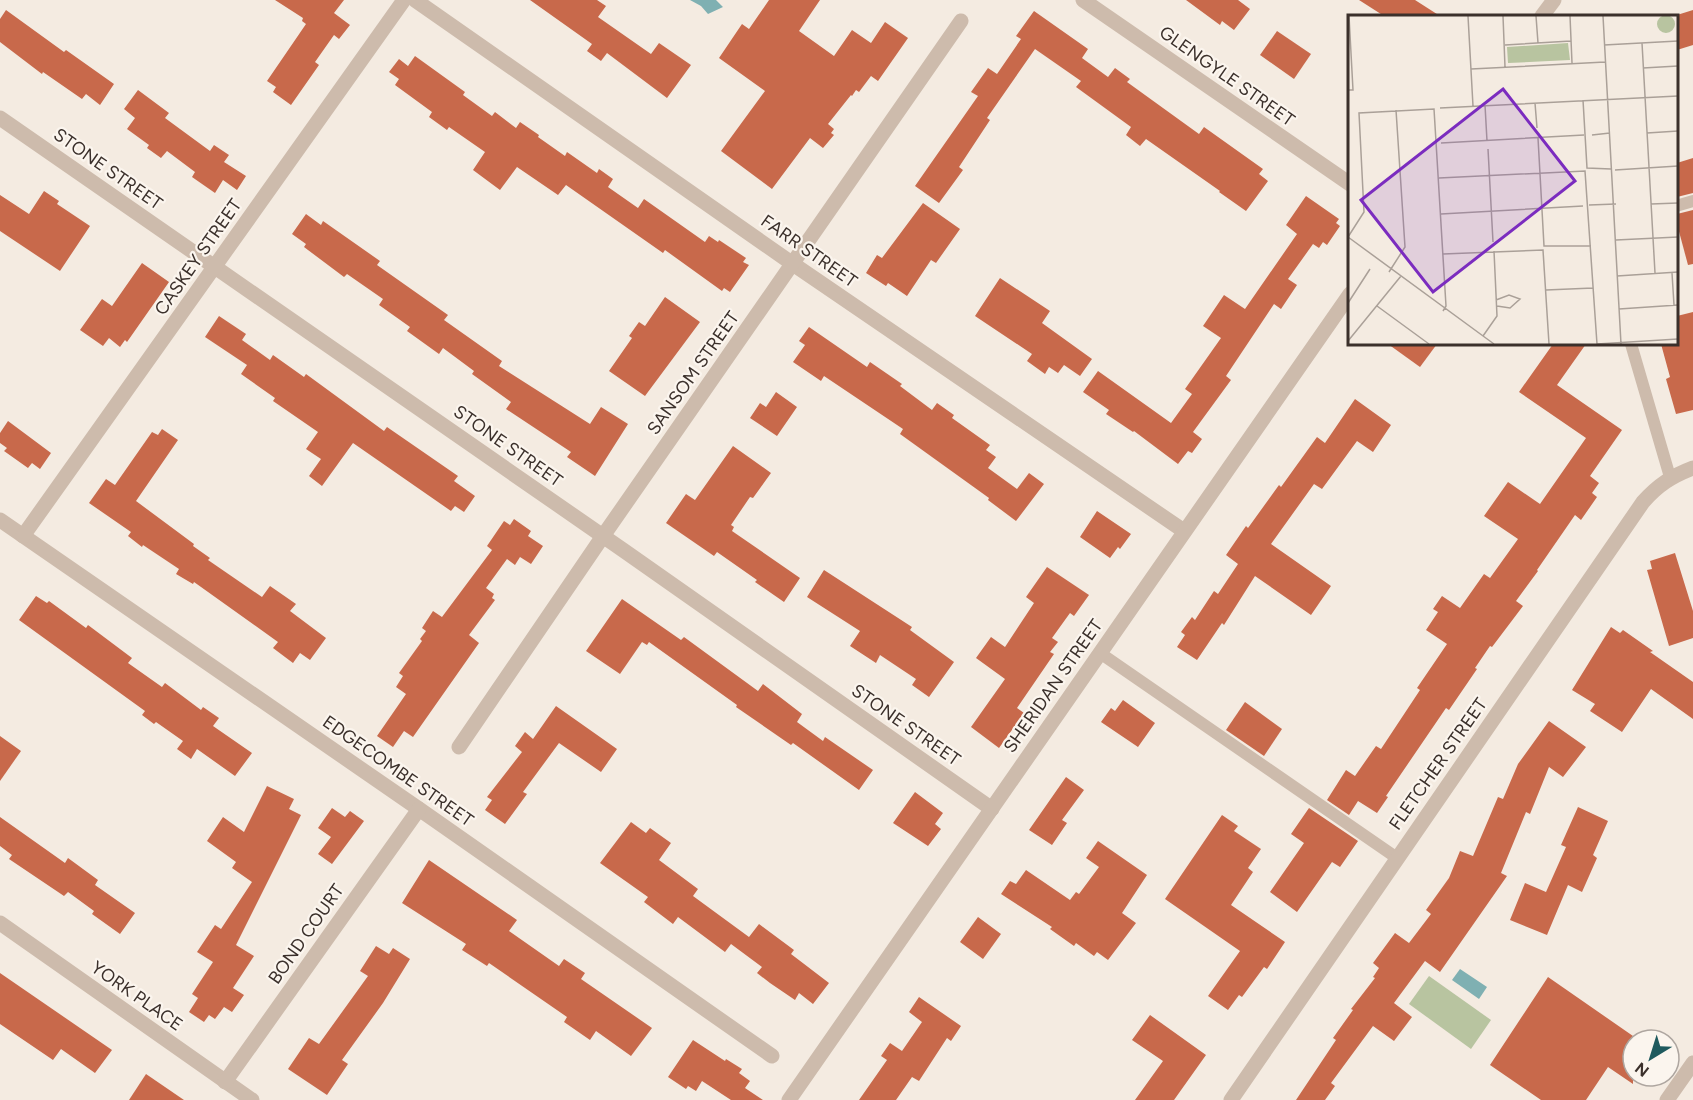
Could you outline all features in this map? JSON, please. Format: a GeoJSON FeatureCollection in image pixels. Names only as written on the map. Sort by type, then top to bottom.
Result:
{"type":"FeatureCollection","features":[{"type":"Feature","properties":{"kind":"street","name":"CASKEY STREET"},"geometry":{"type":"LineString","coordinates":[[23,536],[404,0]]}},
{"type":"Feature","properties":{"kind":"street","name":"FARR STREET"},"geometry":{"type":"LineString","coordinates":[[415,0],[793,264],[1184,531]]}},
{"type":"Feature","properties":{"kind":"street","name":"GLENGYLE STREET"},"geometry":{"type":"LineString","coordinates":[[1083,0],[1348,183]]}},
{"type":"Feature","properties":{"kind":"street"},"geometry":{"type":"LineString","coordinates":[[1543,15],[1554,0]]}},
{"type":"Feature","properties":{"kind":"street","name":"SANSOM STREET"},"geometry":{"type":"LineString","coordinates":[[459,747],[961,21]]}},
{"type":"Feature","properties":{"kind":"street","name":"STONE STREET"},"geometry":{"type":"LineString","coordinates":[[0,118],[992,809]]}},
{"type":"Feature","properties":{"kind":"street","name":"SHERIDAN STREET"},"geometry":{"type":"LineString","coordinates":[[789,1100],[1348,297]]}},
{"type":"Feature","properties":{"kind":"street","name":"FLETCHER STREET"},"geometry":{"type":"LineString","coordinates":[[1231,1100],[1643,502],[1656,487],[1670,477],[1693,468]]}},
{"type":"Feature","properties":{"kind":"street","name":"EDGECOMBE STREET"},"geometry":{"type":"LineString","coordinates":[[0,520],[772,1056]]}},
{"type":"Feature","properties":{"kind":"street","name":"BOND COURT"},"geometry":{"type":"LineString","coordinates":[[225,1082],[419,809]]}},
{"type":"Feature","properties":{"kind":"street","name":"YORK PLACE"},"geometry":{"type":"LineString","coordinates":[[0,923],[252,1100]]}},
{"type":"Feature","properties":{"kind":"street"},"geometry":{"type":"LineString","coordinates":[[1667,1100],[1693,1063]]}},
{"type":"Feature","properties":{"kind":"lane"},"geometry":{"type":"LineString","coordinates":[[1678,206],[1693,201]]}},
{"type":"Feature","properties":{"kind":"lane"},"geometry":{"type":"LineString","coordinates":[[1631,345],[1670,477]]}},
{"type":"Feature","properties":{"kind":"lane"},"geometry":{"type":"LineString","coordinates":[[1100,653],[1397,858]]}},
{"type":"Feature","properties":{"kind":"green space"},"geometry":{"type":"Polygon","coordinates":[[[1429,976],[1491,1020],[1471,1049],[1409,1004],[1429,976]]]}},
{"type":"Feature","properties":{"kind":"water"},"geometry":{"type":"Polygon","coordinates":[[[690,0],[716,0],[723,7],[708,14],[701,6],[690,0]]]}},
{"type":"Feature","properties":{"kind":"water"},"geometry":{"type":"Polygon","coordinates":[[[1460,969],[1487,987],[1479,999],[1452,980],[1460,969]]]}},
{"type":"Feature","properties":{"kind":"building"},"geometry":{"type":"Polygon","coordinates":[[[275,0],[344,0],[334,13],[350,25],[339,39],[334,35],[315,62],[319,65],[291,105],[273,92],[276,87],[267,81],[306,24],[302,21],[303,18],[275,0]]]}},
{"type":"Feature","properties":{"kind":"building"},"geometry":{"type":"Polygon","coordinates":[[[530,0],[597,0],[606,6],[598,17],[651,54],[659,43],[691,65],[667,98],[607,53],[601,61],[587,51],[592,44],[530,0]]]}},
{"type":"Feature","properties":{"kind":"building"},"geometry":{"type":"Polygon","coordinates":[[[769,0],[820,0],[799,31],[834,56],[852,30],[871,43],[885,22],[908,38],[878,81],[871,76],[859,92],[856,90],[851,95],[828,124],[834,129],[831,133],[834,135],[823,148],[810,138],[772,189],[721,151],[765,91],[719,58],[742,24],[749,29],[769,0]]]}},
{"type":"Feature","properties":{"kind":"building"},"geometry":{"type":"Polygon","coordinates":[[[1186,0],[1238,0],[1250,9],[1234,30],[1222,21],[1220,25],[1186,0]]]}},
{"type":"Feature","properties":{"kind":"building"},"geometry":{"type":"Polygon","coordinates":[[[1359,0],[1415,0],[1438,15],[1382,15],[1359,0]]]}},
{"type":"Feature","properties":{"kind":"building"},"geometry":{"type":"Polygon","coordinates":[[[6,10],[64,52],[66,50],[114,84],[100,105],[86,94],[82,99],[43,72],[42,74],[0,42],[0,19],[6,10]]]}},
{"type":"Feature","properties":{"kind":"building"},"geometry":{"type":"Polygon","coordinates":[[[1693,10],[1693,45],[1678,50],[1678,15],[1693,10]]]}},
{"type":"Feature","properties":{"kind":"building"},"geometry":{"type":"Polygon","coordinates":[[[1034,11],[1088,49],[1082,58],[1108,77],[1115,68],[1130,79],[1127,82],[1199,134],[1204,127],[1263,169],[1259,174],[1268,181],[1246,211],[1146,139],[1140,146],[1126,135],[1131,127],[1076,87],[1081,81],[1035,49],[987,118],[990,120],[959,167],[963,170],[939,203],[915,186],[978,96],[971,92],[988,68],[997,74],[1021,39],[1016,36],[1034,11]]]}},
{"type":"Feature","properties":{"kind":"building"},"geometry":{"type":"Polygon","coordinates":[[[1277,31],[1311,54],[1294,79],[1260,55],[1277,31]]]}},
{"type":"Feature","properties":{"kind":"building"},"geometry":{"type":"Polygon","coordinates":[[[415,56],[465,92],[463,95],[492,116],[495,112],[516,128],[520,122],[565,156],[567,152],[597,173],[599,169],[613,179],[608,187],[638,208],[644,199],[705,242],[709,236],[718,242],[719,240],[746,258],[743,262],[749,265],[730,292],[724,288],[722,291],[665,250],[663,253],[566,185],[558,195],[517,167],[500,190],[473,170],[485,152],[449,127],[447,130],[429,117],[432,112],[395,85],[399,79],[389,72],[399,59],[408,66],[415,56]]]}},
{"type":"Feature","properties":{"kind":"building"},"geometry":{"type":"Polygon","coordinates":[[[138,90],[169,113],[165,118],[210,151],[214,145],[229,155],[224,162],[246,176],[237,190],[223,180],[215,193],[192,177],[195,172],[167,151],[161,158],[147,148],[149,145],[127,129],[135,118],[124,109],[138,90]]]}},
{"type":"Feature","properties":{"kind":"building"},"geometry":{"type":"Polygon","coordinates":[[[1693,158],[1693,193],[1678,197],[1678,163],[1693,158]]]}},
{"type":"Feature","properties":{"kind":"building"},"geometry":{"type":"Polygon","coordinates":[[[44,191],[59,201],[57,204],[90,226],[60,271],[0,231],[0,195],[29,214],[44,191]]]}},
{"type":"Feature","properties":{"kind":"building"},"geometry":{"type":"Polygon","coordinates":[[[1306,196],[1339,219],[1336,223],[1340,226],[1327,245],[1323,242],[1319,248],[1313,244],[1288,279],[1297,285],[1281,309],[1274,304],[1226,376],[1231,380],[1193,432],[1202,439],[1192,453],[1188,451],[1178,464],[1134,431],[1106,414],[1109,410],[1083,392],[1098,371],[1171,423],[1192,394],[1185,389],[1221,338],[1203,326],[1224,295],[1245,309],[1297,234],[1286,225],[1306,196]]]}},
{"type":"Feature","properties":{"kind":"building"},"geometry":{"type":"Polygon","coordinates":[[[923,203],[960,229],[936,263],[931,260],[907,296],[888,283],[886,286],[866,273],[877,255],[882,258],[923,203]]]}},
{"type":"Feature","properties":{"kind":"building"},"geometry":{"type":"Polygon","coordinates":[[[1693,210],[1693,264],[1688,265],[1678,228],[1678,214],[1693,210]]]}},
{"type":"Feature","properties":{"kind":"building"},"geometry":{"type":"Polygon","coordinates":[[[306,214],[321,225],[323,221],[380,261],[377,265],[448,315],[444,320],[502,361],[499,366],[590,424],[601,407],[628,424],[595,476],[567,457],[571,452],[506,409],[511,402],[472,374],[474,371],[443,348],[439,354],[407,331],[410,327],[379,305],[383,299],[347,274],[344,277],[304,247],[306,244],[292,234],[306,214]]]}},
{"type":"Feature","properties":{"kind":"building"},"geometry":{"type":"Polygon","coordinates":[[[142,263],[169,282],[127,342],[125,340],[120,347],[109,338],[103,346],[80,330],[102,299],[112,306],[142,263]]]}},
{"type":"Feature","properties":{"kind":"building"},"geometry":{"type":"Polygon","coordinates":[[[1000,278],[1050,311],[1042,323],[1092,359],[1080,376],[1064,365],[1058,373],[1049,367],[1045,374],[1027,361],[1032,354],[975,316],[1000,278]]]}},
{"type":"Feature","properties":{"kind":"building"},"geometry":{"type":"Polygon","coordinates":[[[665,297],[700,322],[645,396],[609,371],[632,338],[629,336],[639,322],[645,326],[665,297]]]}},
{"type":"Feature","properties":{"kind":"building"},"geometry":{"type":"Polygon","coordinates":[[[1693,312],[1693,410],[1676,414],[1666,379],[1670,377],[1661,345],[1678,345],[1678,316],[1693,312]]]}},
{"type":"Feature","properties":{"kind":"building"},"geometry":{"type":"Polygon","coordinates":[[[219,316],[246,334],[242,340],[270,360],[273,355],[304,377],[306,374],[384,431],[387,427],[458,476],[454,481],[475,496],[464,512],[455,506],[451,511],[353,443],[322,486],[309,476],[321,459],[306,449],[318,432],[273,401],[275,398],[241,374],[247,365],[205,337],[219,316]]]}},
{"type":"Feature","properties":{"kind":"building"},"geometry":{"type":"Polygon","coordinates":[[[809,327],[867,367],[870,362],[902,384],[900,386],[932,410],[937,403],[954,415],[952,418],[990,445],[986,450],[996,457],[988,468],[1017,489],[1029,473],[1044,484],[1016,521],[988,500],[989,498],[900,434],[903,429],[824,376],[821,381],[793,362],[805,345],[799,341],[809,327]]]}},
{"type":"Feature","properties":{"kind":"building"},"geometry":{"type":"Polygon","coordinates":[[[1389,345],[1436,345],[1420,367],[1389,345]]]}},
{"type":"Feature","properties":{"kind":"building"},"geometry":{"type":"Polygon","coordinates":[[[1552,345],[1585,345],[1557,385],[1622,430],[1590,476],[1599,483],[1592,493],[1597,497],[1581,520],[1575,515],[1516,601],[1523,606],[1492,647],[1490,646],[1449,710],[1446,708],[1386,796],[1388,797],[1377,813],[1358,801],[1349,815],[1327,800],[1346,770],[1355,776],[1376,746],[1381,749],[1420,690],[1417,688],[1447,644],[1426,630],[1438,612],[1433,609],[1442,596],[1460,608],[1484,574],[1490,578],[1518,539],[1484,516],[1508,482],[1540,504],[1586,438],[1519,392],[1552,345]]]}},
{"type":"Feature","properties":{"kind":"building"},"geometry":{"type":"Polygon","coordinates":[[[776,392],[797,407],[777,436],[750,418],[760,403],[766,407],[776,392]]]}},
{"type":"Feature","properties":{"kind":"building"},"geometry":{"type":"Polygon","coordinates":[[[1355,399],[1391,425],[1373,452],[1357,441],[1322,489],[1314,484],[1271,544],[1331,586],[1311,615],[1255,576],[1224,625],[1222,623],[1197,660],[1177,647],[1185,635],[1181,632],[1192,617],[1195,620],[1214,591],[1218,594],[1238,564],[1226,555],[1246,526],[1248,528],[1279,485],[1281,487],[1317,437],[1325,443],[1355,399]]]}},
{"type":"Feature","properties":{"kind":"building"},"geometry":{"type":"Polygon","coordinates":[[[8,421],[51,453],[40,469],[32,463],[28,468],[4,451],[7,448],[0,443],[0,433],[8,421]]]}},
{"type":"Feature","properties":{"kind":"building"},"geometry":{"type":"Polygon","coordinates":[[[162,429],[178,440],[136,501],[194,544],[193,546],[210,558],[208,560],[262,597],[270,586],[296,604],[290,611],[326,638],[310,660],[300,653],[293,663],[273,648],[278,642],[194,582],[193,584],[176,574],[179,569],[143,545],[142,547],[128,536],[131,532],[89,503],[106,479],[115,485],[152,432],[158,435],[162,429]]]}},
{"type":"Feature","properties":{"kind":"building"},"geometry":{"type":"Polygon","coordinates":[[[733,446],[771,473],[753,498],[750,497],[731,525],[734,527],[732,531],[800,578],[784,602],[717,552],[714,556],[666,523],[686,494],[695,500],[733,446]]]}},
{"type":"Feature","properties":{"kind":"building"},"geometry":{"type":"Polygon","coordinates":[[[1097,511],[1131,534],[1110,558],[1080,537],[1097,511]]]}},
{"type":"Feature","properties":{"kind":"building"},"geometry":{"type":"Polygon","coordinates":[[[514,519],[531,531],[528,536],[543,546],[531,564],[520,557],[515,565],[507,559],[486,588],[494,594],[492,598],[495,600],[469,635],[479,643],[413,737],[404,731],[393,747],[377,736],[406,694],[396,687],[403,676],[399,673],[422,641],[420,639],[426,631],[422,628],[433,611],[442,617],[492,550],[487,546],[504,521],[510,525],[514,519]]]}},
{"type":"Feature","properties":{"kind":"building"},"geometry":{"type":"Polygon","coordinates":[[[1675,553],[1693,611],[1693,638],[1669,646],[1647,570],[1652,569],[1650,561],[1675,553]]]}},
{"type":"Feature","properties":{"kind":"building"},"geometry":{"type":"Polygon","coordinates":[[[1047,567],[1089,595],[1074,616],[1070,613],[1052,638],[1058,642],[1050,652],[1054,654],[1017,708],[1024,713],[999,748],[971,727],[1005,679],[976,658],[991,637],[1005,647],[1034,603],[1026,597],[1047,567]]]}},
{"type":"Feature","properties":{"kind":"building"},"geometry":{"type":"Polygon","coordinates":[[[824,570],[912,627],[910,630],[954,662],[929,697],[912,685],[916,679],[880,655],[876,663],[850,646],[860,631],[807,597],[824,570]]]}},
{"type":"Feature","properties":{"kind":"building"},"geometry":{"type":"Polygon","coordinates":[[[36,596],[47,603],[49,601],[86,628],[88,625],[132,658],[128,663],[162,687],[165,683],[201,710],[203,707],[219,718],[213,726],[252,753],[235,776],[197,749],[191,759],[177,749],[183,741],[156,722],[154,724],[142,715],[145,711],[19,620],[36,596]]]}},
{"type":"Feature","properties":{"kind":"building"},"geometry":{"type":"Polygon","coordinates":[[[622,599],[681,640],[684,637],[758,691],[763,684],[802,714],[797,722],[823,741],[825,737],[873,770],[859,790],[793,743],[791,745],[736,707],[737,705],[649,642],[647,645],[642,642],[620,674],[586,651],[622,599]]]}},
{"type":"Feature","properties":{"kind":"building"},"geometry":{"type":"Polygon","coordinates":[[[1611,627],[1620,633],[1623,630],[1693,682],[1693,719],[1651,689],[1622,732],[1590,711],[1595,704],[1572,690],[1611,627]]]}},
{"type":"Feature","properties":{"kind":"building"},"geometry":{"type":"Polygon","coordinates":[[[1123,700],[1155,723],[1138,747],[1101,722],[1111,708],[1115,711],[1123,700]]]}},
{"type":"Feature","properties":{"kind":"building"},"geometry":{"type":"Polygon","coordinates":[[[1245,702],[1282,729],[1264,756],[1226,730],[1245,702]]]}},
{"type":"Feature","properties":{"kind":"building"},"geometry":{"type":"Polygon","coordinates":[[[556,706],[617,749],[601,772],[559,743],[523,792],[527,794],[505,824],[485,810],[492,800],[487,797],[522,752],[515,746],[525,732],[533,739],[556,706]]]}},
{"type":"Feature","properties":{"kind":"building"},"geometry":{"type":"Polygon","coordinates":[[[1549,721],[1586,747],[1563,777],[1549,767],[1530,814],[1526,812],[1501,873],[1507,876],[1440,972],[1425,961],[1394,1003],[1412,1017],[1394,1041],[1373,1026],[1331,1083],[1335,1086],[1325,1100],[1296,1100],[1336,1040],[1333,1038],[1353,1010],[1351,1009],[1375,978],[1373,977],[1379,968],[1373,963],[1395,933],[1409,943],[1431,914],[1426,910],[1449,878],[1460,851],[1473,856],[1498,797],[1503,799],[1518,764],[1549,721]]]}},
{"type":"Feature","properties":{"kind":"building"},"geometry":{"type":"Polygon","coordinates":[[[0,736],[21,751],[0,781],[0,736]]]}},
{"type":"Feature","properties":{"kind":"building"},"geometry":{"type":"Polygon","coordinates":[[[1066,777],[1084,790],[1062,820],[1067,823],[1052,845],[1029,830],[1066,777]]]}},
{"type":"Feature","properties":{"kind":"building"},"geometry":{"type":"Polygon","coordinates":[[[267,786],[294,799],[289,809],[301,815],[236,945],[254,956],[233,988],[244,995],[232,1012],[224,1007],[215,1019],[209,1015],[204,1022],[189,1012],[198,998],[192,994],[213,962],[197,952],[215,925],[221,929],[252,882],[232,868],[236,862],[207,841],[223,817],[244,832],[267,786]]]}},
{"type":"Feature","properties":{"kind":"building"},"geometry":{"type":"Polygon","coordinates":[[[915,792],[943,813],[935,824],[941,829],[928,846],[893,823],[915,792]]]}},
{"type":"Feature","properties":{"kind":"building"},"geometry":{"type":"Polygon","coordinates":[[[1578,807],[1608,821],[1593,855],[1597,858],[1582,892],[1568,885],[1547,935],[1510,920],[1525,883],[1546,892],[1566,847],[1561,845],[1578,807]]]}},
{"type":"Feature","properties":{"kind":"building"},"geometry":{"type":"Polygon","coordinates":[[[332,808],[345,817],[350,811],[364,821],[332,864],[318,854],[331,837],[318,828],[332,808]]]}},
{"type":"Feature","properties":{"kind":"building"},"geometry":{"type":"Polygon","coordinates":[[[1309,808],[1358,841],[1340,867],[1332,862],[1297,912],[1270,892],[1304,843],[1291,834],[1309,808]]]}},
{"type":"Feature","properties":{"kind":"building"},"geometry":{"type":"Polygon","coordinates":[[[1222,815],[1238,826],[1234,831],[1261,849],[1248,868],[1253,872],[1231,905],[1285,942],[1267,969],[1264,967],[1242,997],[1239,995],[1228,1010],[1208,996],[1240,951],[1165,899],[1222,815]]]}},
{"type":"Feature","properties":{"kind":"building"},"geometry":{"type":"Polygon","coordinates":[[[0,817],[65,863],[68,858],[98,880],[95,885],[135,913],[120,934],[92,914],[94,911],[68,892],[64,896],[9,859],[12,855],[0,846],[0,817]]]}},
{"type":"Feature","properties":{"kind":"building"},"geometry":{"type":"Polygon","coordinates":[[[631,822],[646,833],[650,828],[671,843],[659,860],[698,889],[693,896],[749,937],[759,924],[794,950],[791,954],[829,983],[813,1004],[799,993],[795,1000],[770,983],[757,973],[762,967],[731,944],[725,952],[678,917],[673,924],[644,902],[648,897],[600,863],[631,822]]]}},
{"type":"Feature","properties":{"kind":"building"},"geometry":{"type":"Polygon","coordinates":[[[1098,841],[1147,875],[1122,913],[1136,923],[1108,960],[1097,952],[1094,956],[1076,943],[1074,946],[1050,929],[1052,927],[1001,894],[1010,881],[1016,884],[1026,870],[1070,900],[1076,892],[1079,894],[1099,867],[1086,858],[1098,841]]]}},
{"type":"Feature","properties":{"kind":"building"},"geometry":{"type":"Polygon","coordinates":[[[429,860],[517,920],[509,931],[559,966],[564,959],[585,973],[581,979],[652,1028],[631,1056],[596,1031],[590,1040],[564,1022],[567,1017],[489,963],[487,966],[462,950],[466,944],[402,903],[429,860]]]}},
{"type":"Feature","properties":{"kind":"building"},"geometry":{"type":"Polygon","coordinates":[[[978,917],[1001,934],[983,959],[960,942],[978,917]]]}},
{"type":"Feature","properties":{"kind":"building"},"geometry":{"type":"Polygon","coordinates":[[[376,946],[389,954],[393,948],[410,959],[383,1003],[342,1060],[348,1064],[327,1095],[288,1069],[309,1038],[319,1044],[368,976],[360,971],[376,946]]]}},
{"type":"Feature","properties":{"kind":"building"},"geometry":{"type":"Polygon","coordinates":[[[0,973],[112,1050],[95,1073],[61,1049],[53,1060],[0,1024],[0,973]]]}},
{"type":"Feature","properties":{"kind":"building"},"geometry":{"type":"Polygon","coordinates":[[[1548,977],[1621,1028],[1621,1076],[1608,1067],[1586,1100],[1541,1100],[1490,1065],[1548,977]]]}},
{"type":"Feature","properties":{"kind":"building"},"geometry":{"type":"Polygon","coordinates":[[[919,997],[961,1026],[951,1041],[947,1038],[919,1081],[912,1077],[896,1100],[859,1100],[887,1060],[881,1056],[890,1043],[902,1051],[922,1022],[909,1012],[919,997]]]}},
{"type":"Feature","properties":{"kind":"building"},"geometry":{"type":"Polygon","coordinates":[[[1150,1015],[1206,1055],[1174,1100],[1135,1100],[1163,1061],[1132,1040],[1150,1015]]]}},
{"type":"Feature","properties":{"kind":"building"},"geometry":{"type":"Polygon","coordinates":[[[693,1040],[742,1069],[739,1073],[750,1081],[745,1088],[763,1100],[731,1100],[702,1081],[696,1091],[688,1086],[686,1089],[668,1077],[693,1040]]]}},
{"type":"Feature","properties":{"kind":"building"},"geometry":{"type":"Polygon","coordinates":[[[146,1074],[184,1100],[129,1100],[146,1074]]]}}]}
